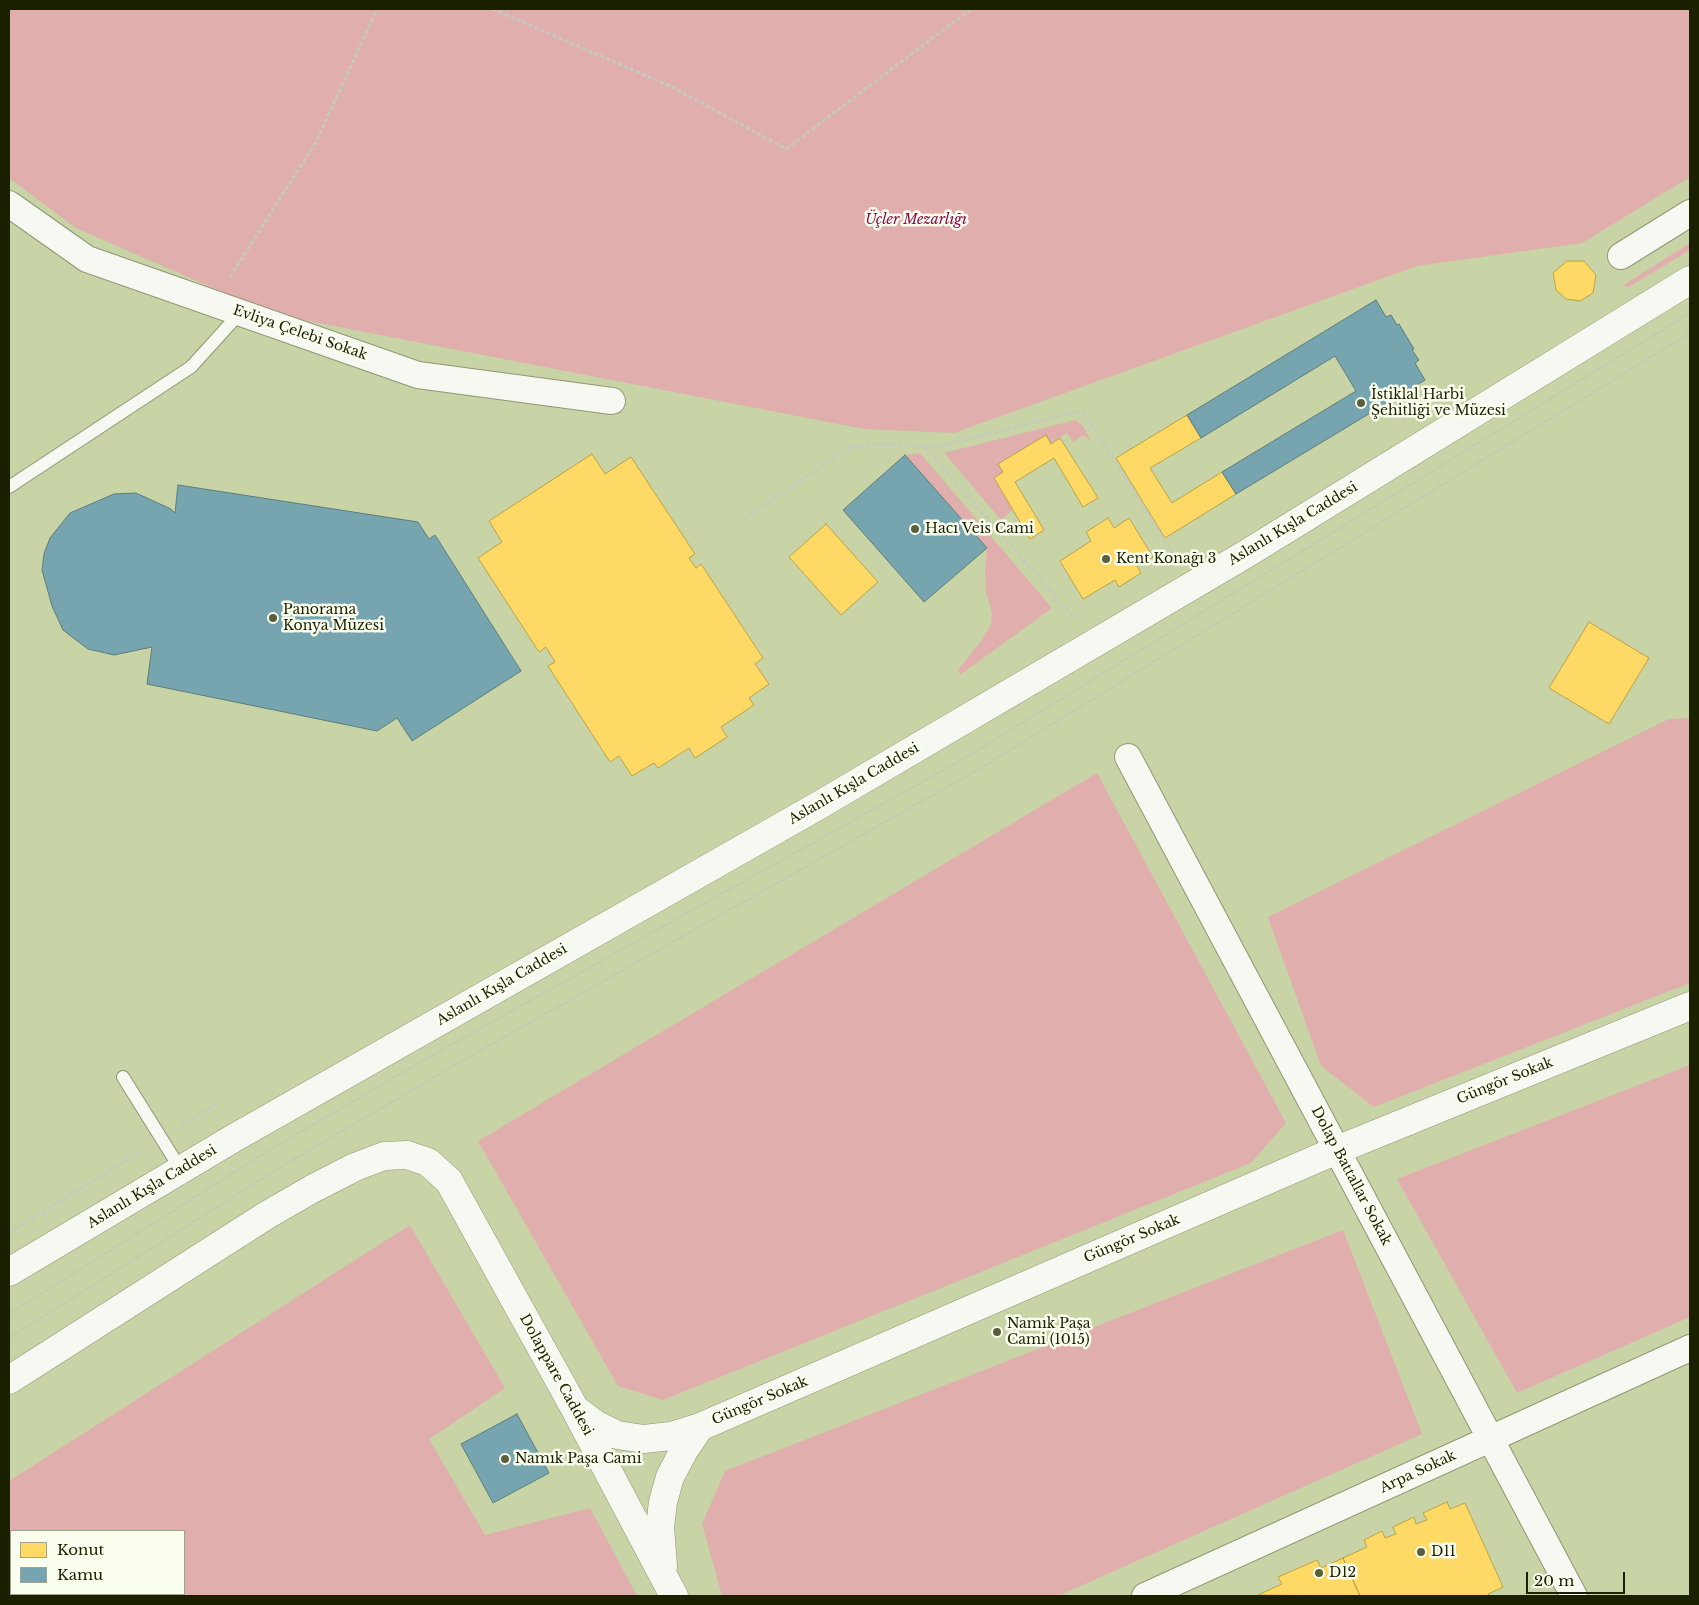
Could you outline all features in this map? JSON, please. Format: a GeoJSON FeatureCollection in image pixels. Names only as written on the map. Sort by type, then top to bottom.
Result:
{"type":"FeatureCollection","features":[{"type":"Feature","properties":{"kind":"main road","name":"Aslanlı Kışla Caddesi"},"geometry":{"type":"LineString","coordinates":[[9,1272],[439,1021],[816,808],[1246,554],[1690,280]]}},
{"type":"Feature","properties":{"kind":"main road","name":"Güngör Sokak"},"geometry":{"type":"LineString","coordinates":[[575,1409],[595,1424],[617,1435],[644,1439],[671,1436],[700,1427],[1337,1150],[1690,1006]]}},
{"type":"Feature","properties":{"kind":"main road","name":"Dolappare Caddesi"},"geometry":{"type":"LineString","coordinates":[[9,1380],[267,1215],[355,1167],[384,1156],[407,1155],[428,1162],[449,1181],[575,1409],[669,1588]]}},
{"type":"Feature","properties":{"kind":"main road"},"geometry":{"type":"LineString","coordinates":[[669,1588],[660,1550],[663,1502],[670,1477],[683,1452],[700,1427]]}},
{"type":"Feature","properties":{"kind":"street","name":"Evliya Çelebi Sokak"},"geometry":{"type":"LineString","coordinates":[[9,204],[87,259],[418,375],[612,401]]}},
{"type":"Feature","properties":{"kind":"street"},"geometry":{"type":"LineString","coordinates":[[1621,256],[1690,212]]}},
{"type":"Feature","properties":{"kind":"street","name":"Dolap Battallar Sokak"},"geometry":{"type":"LineString","coordinates":[[1128,757],[1574,1596]]}},
{"type":"Feature","properties":{"kind":"street","name":"Arpa Sokak"},"geometry":{"type":"LineString","coordinates":[[1145,1596],[1690,1348]]}},
{"type":"Feature","properties":{"kind":"lane"},"geometry":{"type":"LineString","coordinates":[[9,487],[191,367],[240,312]]}},
{"type":"Feature","properties":{"kind":"lane"},"geometry":{"type":"LineString","coordinates":[[123,1077],[181,1170]]}},
{"type":"Feature","properties":{"kind":"path"},"geometry":{"type":"LineString","coordinates":[[214,303],[316,142],[377,9]]}},
{"type":"Feature","properties":{"kind":"path"},"geometry":{"type":"LineString","coordinates":[[493,9],[672,87],[786,149],[970,9]]}},
{"type":"Feature","properties":{"kind":"path"},"geometry":{"type":"LineString","coordinates":[[962,9],[965,12]]}},
{"type":"Feature","properties":{"kind":"path"},"geometry":{"type":"LineString","coordinates":[[745,518],[850,447],[881,444],[938,447],[1078,412],[1083,413],[1090,422],[1178,560]]}},
{"type":"Feature","properties":{"kind":"path"},"geometry":{"type":"LineString","coordinates":[[924,446],[1078,624]]}},
{"type":"Feature","properties":{"kind":"path"},"geometry":{"type":"LineString","coordinates":[[9,1233],[217,1104]]}},
{"type":"Feature","properties":{"kind":"green space","name":"Üçler Mezarlığı"},"geometry":{"type":"Polygon","coordinates":[[[9,9],[1690,9],[1690,177],[1582,243],[1417,266],[954,433],[864,429],[272,314],[76,228],[9,178],[9,9]]]}},
{"type":"Feature","properties":{"kind":"green space"},"geometry":{"type":"Polygon","coordinates":[[[1690,243],[1690,250],[1629,287],[1622,286],[1690,243]]]}},
{"type":"Feature","properties":{"kind":"green space"},"geometry":{"type":"Polygon","coordinates":[[[1075,420],[1083,426],[1091,441],[1083,435],[1073,442],[1067,433],[1016,465],[1007,482],[1021,503],[1001,520],[944,453],[1075,420]]]}},
{"type":"Feature","properties":{"kind":"green space"},"geometry":{"type":"Polygon","coordinates":[[[920,453],[1052,608],[960,675],[958,670],[982,640],[991,624],[992,613],[986,592],[987,548],[905,455],[920,453]]]}},
{"type":"Feature","properties":{"kind":"green space"},"geometry":{"type":"Polygon","coordinates":[[[1690,718],[1690,983],[1374,1107],[1321,1066],[1268,917],[1669,719],[1690,718]]]}},
{"type":"Feature","properties":{"kind":"green space"},"geometry":{"type":"Polygon","coordinates":[[[1097,773],[1286,1123],[1251,1163],[663,1400],[618,1386],[478,1141],[1097,773]]]}},
{"type":"Feature","properties":{"kind":"green space"},"geometry":{"type":"Polygon","coordinates":[[[1690,1065],[1690,1317],[1517,1393],[1397,1179],[1690,1065]]]}},
{"type":"Feature","properties":{"kind":"green space"},"geometry":{"type":"Polygon","coordinates":[[[410,1225],[505,1388],[429,1439],[485,1535],[590,1508],[637,1596],[9,1596],[9,1481],[410,1225]]]}},
{"type":"Feature","properties":{"kind":"green space"},"geometry":{"type":"Polygon","coordinates":[[[1343,1230],[1422,1434],[1058,1596],[722,1596],[702,1524],[725,1471],[1343,1230]]]}},
{"type":"Feature","properties":{"kind":"building: Konut"},"geometry":{"type":"Polygon","coordinates":[[[1567,261],[1584,261],[1596,275],[1593,293],[1580,301],[1566,299],[1556,290],[1553,273],[1567,261]]]}},
{"type":"Feature","properties":{"kind":"building: Konut"},"geometry":{"type":"Polygon","coordinates":[[[1187,415],[1201,438],[1150,468],[1172,503],[1222,472],[1236,494],[1165,538],[1116,458],[1187,415]]]}},
{"type":"Feature","properties":{"kind":"building: Konut"},"geometry":{"type":"Polygon","coordinates":[[[1046,435],[1051,444],[1060,438],[1098,498],[1083,507],[1054,458],[1015,482],[1044,530],[1030,539],[994,478],[1003,472],[998,464],[1046,435]]]}},
{"type":"Feature","properties":{"kind":"building: Konut"},"geometry":{"type":"Polygon","coordinates":[[[592,454],[605,474],[631,457],[695,554],[689,558],[696,568],[701,564],[763,658],[755,664],[769,684],[749,698],[754,705],[721,727],[727,737],[695,758],[689,748],[658,768],[654,763],[632,776],[619,756],[610,762],[548,666],[555,662],[546,647],[539,652],[478,558],[502,542],[489,521],[592,454]]]}},
{"type":"Feature","properties":{"kind":"building: Konut","name":"Kent Konağı 3"},"geometry":{"type":"Polygon","coordinates":[[[1108,518],[1114,528],[1129,518],[1153,557],[1137,566],[1141,573],[1119,587],[1115,580],[1083,599],[1060,561],[1091,541],[1086,532],[1108,518]]]}},
{"type":"Feature","properties":{"kind":"building: Konut"},"geometry":{"type":"Polygon","coordinates":[[[826,524],[878,582],[841,615],[789,557],[826,524]]]}},
{"type":"Feature","properties":{"kind":"building: Konut"},"geometry":{"type":"Polygon","coordinates":[[[1589,622],[1649,658],[1609,724],[1549,688],[1589,622]]]}},
{"type":"Feature","properties":{"kind":"building: Konut","name":"D11"},"geometry":{"type":"Polygon","coordinates":[[[1447,1502],[1450,1509],[1465,1503],[1503,1587],[1488,1594],[1489,1596],[1360,1596],[1343,1558],[1367,1547],[1364,1540],[1382,1531],[1385,1538],[1396,1534],[1393,1527],[1414,1517],[1416,1524],[1427,1520],[1423,1513],[1447,1502]]]}},
{"type":"Feature","properties":{"kind":"building: Konut","name":"D12"},"geometry":{"type":"Polygon","coordinates":[[[1343,1558],[1360,1596],[1258,1595],[1282,1584],[1278,1577],[1317,1560],[1321,1568],[1343,1558]]]}},
{"type":"Feature","properties":{"kind":"building: Kamu","name":"İstiklal Harbi Şehitliği ve Müzesi"},"geometry":{"type":"Polygon","coordinates":[[[1376,300],[1386,317],[1391,315],[1397,325],[1399,324],[1414,349],[1412,350],[1419,360],[1415,363],[1425,380],[1236,494],[1222,472],[1356,391],[1335,356],[1201,438],[1187,415],[1376,300]]]}},
{"type":"Feature","properties":{"kind":"building: Kamu","name":"Hacı Veis Cami"},"geometry":{"type":"Polygon","coordinates":[[[905,455],[987,548],[924,602],[843,510],[905,455]]]}},
{"type":"Feature","properties":{"kind":"building: Kamu","name":"Panorama Konya Müzesi"},"geometry":{"type":"Polygon","coordinates":[[[178,485],[418,522],[429,539],[435,535],[521,671],[412,741],[397,718],[377,731],[147,684],[152,647],[114,655],[88,649],[63,630],[52,606],[42,570],[44,554],[50,538],[70,513],[114,494],[136,493],[171,509],[175,513],[178,485]]]}},
{"type":"Feature","properties":{"kind":"building: Kamu","name":"Namık Paşa Cami"},"geometry":{"type":"Polygon","coordinates":[[[517,1414],[549,1473],[493,1503],[461,1444],[517,1414]]]}},
{"type":"Feature","properties":{"kind":"tram line"},"geometry":{"type":"LineString","coordinates":[[9,1314],[273,1148],[440,1051],[965,758],[1690,313]]}},
{"type":"Feature","properties":{"kind":"tram line"},"geometry":{"type":"LineString","coordinates":[[9,1338],[284,1165],[462,1061],[979,769],[1690,333]]}},
{"type":"Feature","properties":{"kind":"place","name":"İstiklal Harbi Şehitliği ve Müzesi"},"geometry":{"type":"Point","coordinates":[1361,403]}},
{"type":"Feature","properties":{"kind":"place","name":"Hacı Veis Cami"},"geometry":{"type":"Point","coordinates":[915,529]}},
{"type":"Feature","properties":{"kind":"place","name":"Kent Konağı 3"},"geometry":{"type":"Point","coordinates":[1106,559]}},
{"type":"Feature","properties":{"kind":"place","name":"Panorama Konya Müzesi"},"geometry":{"type":"Point","coordinates":[273,618]}},
{"type":"Feature","properties":{"kind":"place","name":"Namık Paşa Cami (1015)"},"geometry":{"type":"Point","coordinates":[997,1332]}},
{"type":"Feature","properties":{"kind":"place","name":"Namık Paşa Cami"},"geometry":{"type":"Point","coordinates":[505,1459]}},
{"type":"Feature","properties":{"kind":"place","name":"D11"},"geometry":{"type":"Point","coordinates":[1421,1552]}},
{"type":"Feature","properties":{"kind":"place","name":"D12"},"geometry":{"type":"Point","coordinates":[1319,1573]}}]}
